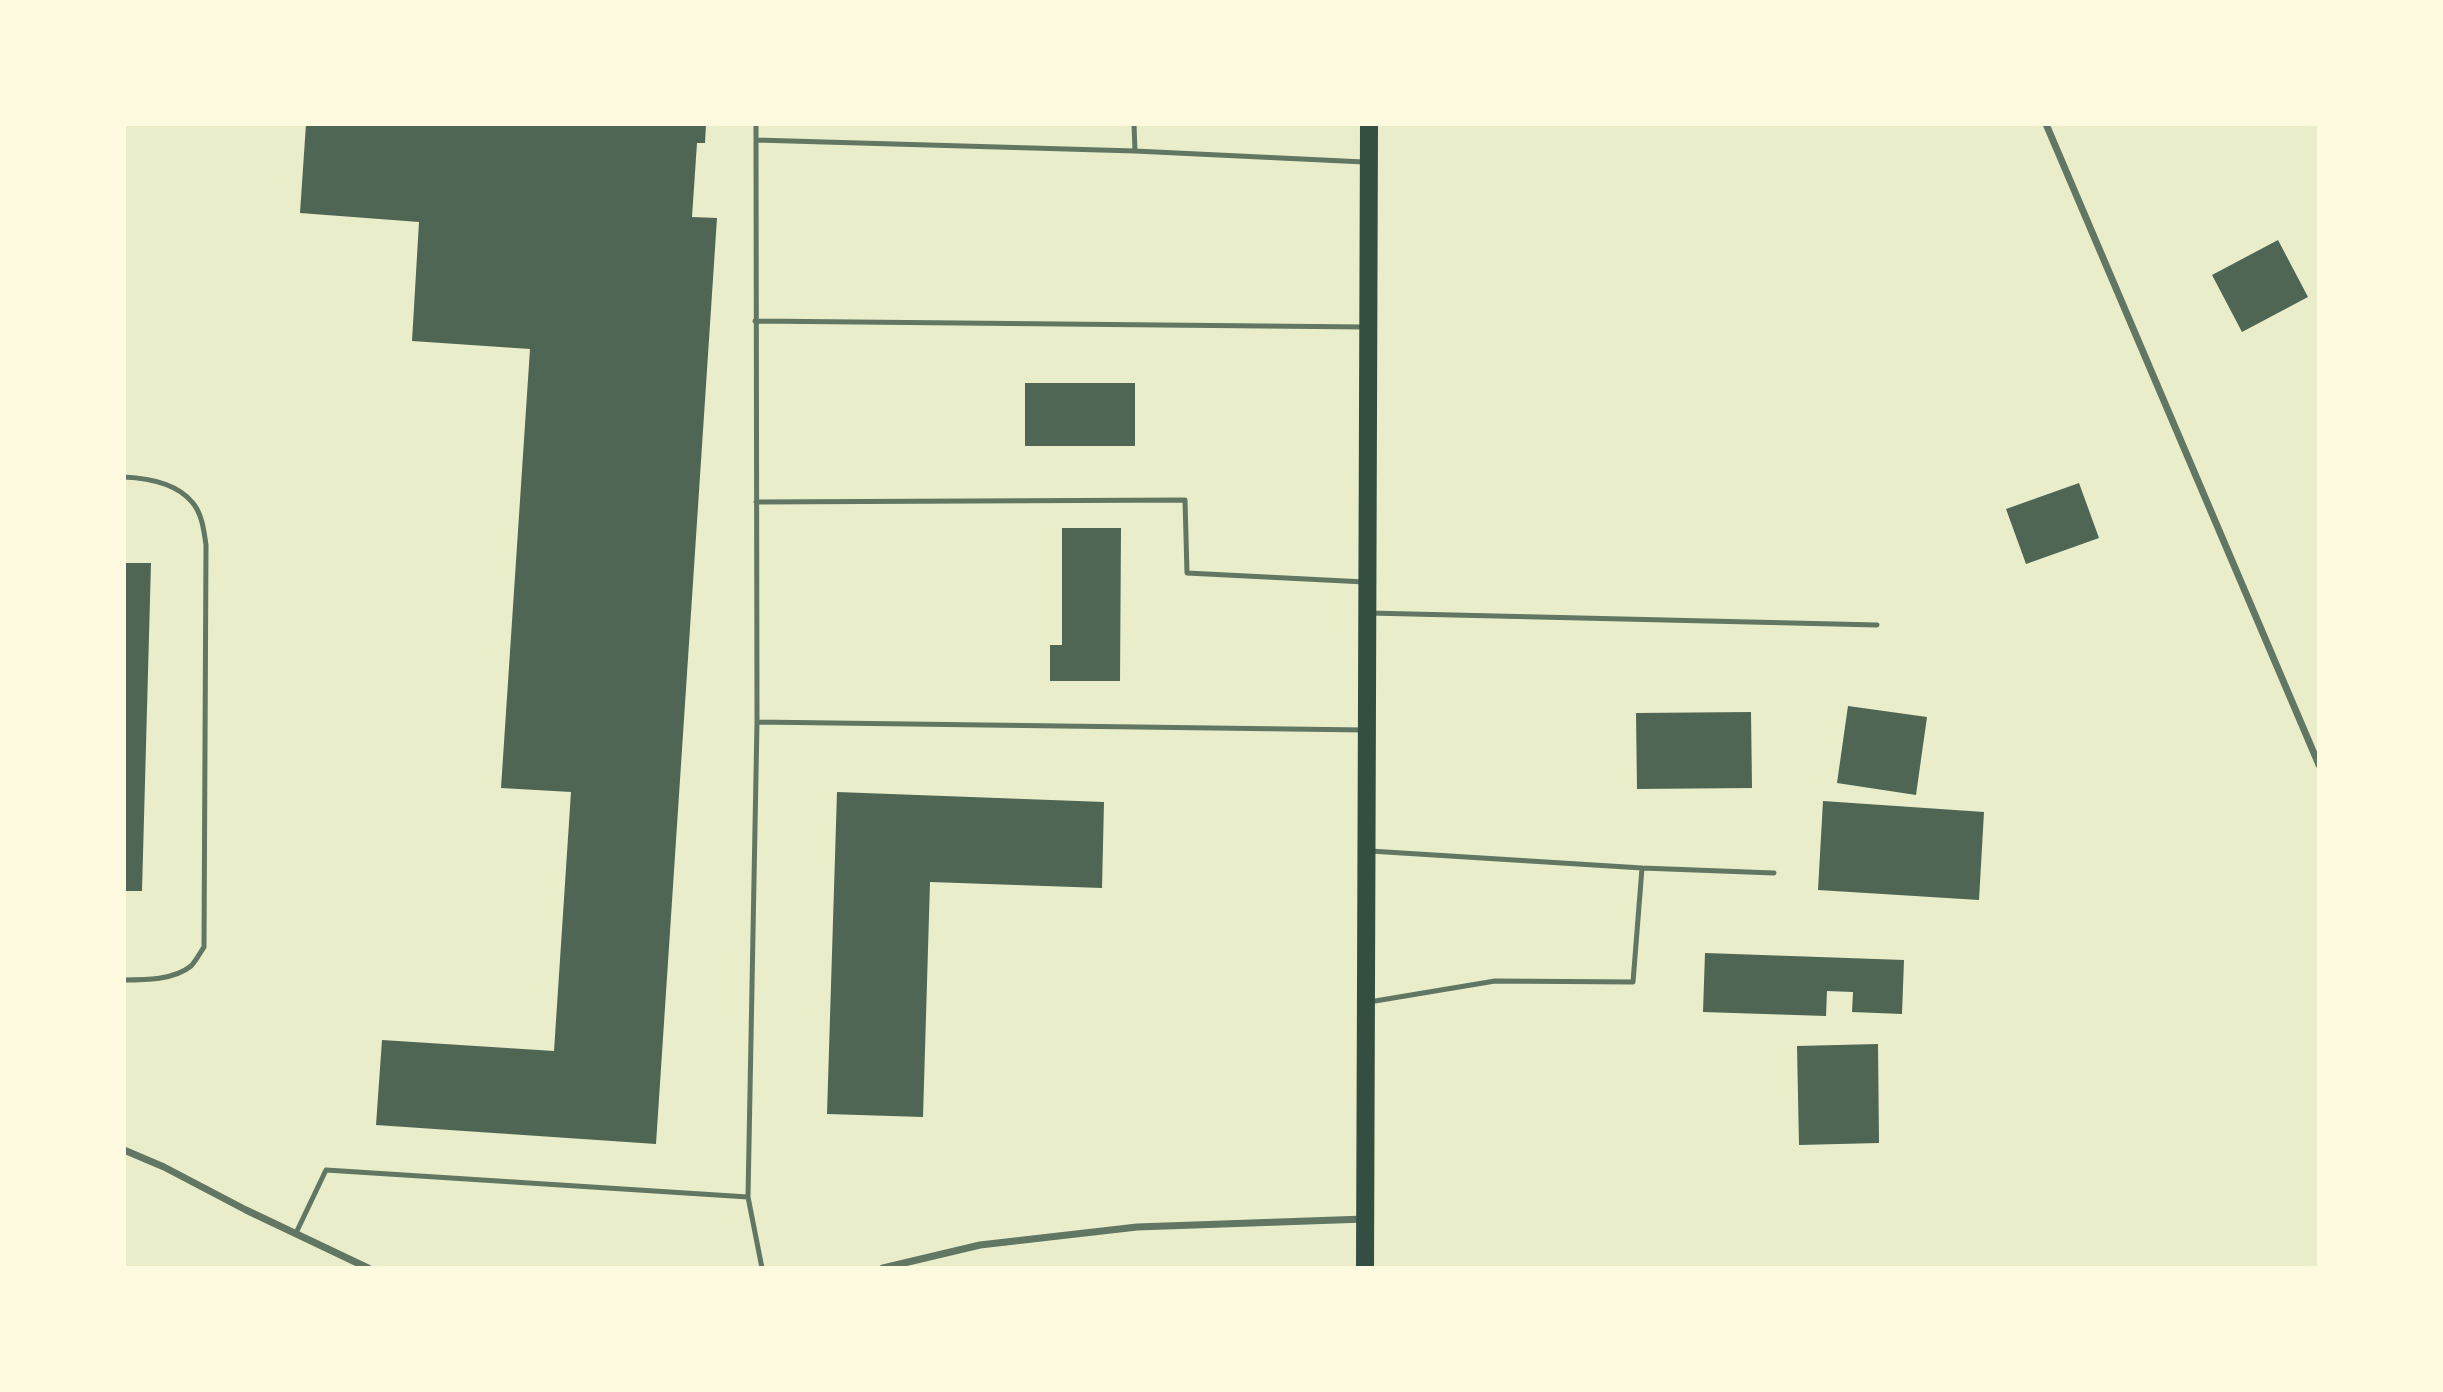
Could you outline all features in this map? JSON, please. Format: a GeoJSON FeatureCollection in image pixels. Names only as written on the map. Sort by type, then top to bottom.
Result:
{"type":"FeatureCollection","features":[{"type":"Feature","properties":{"kind":"main road"},"geometry":{"type":"LineString","coordinates":[[1365,1268],[1369,124]]}},
{"type":"Feature","properties":{"kind":"street"},"geometry":{"type":"LineString","coordinates":[[2046,124],[2319,765]]}},
{"type":"Feature","properties":{"kind":"street"},"geometry":{"type":"LineString","coordinates":[[124,1150],[164,1167],[368,1268]]}},
{"type":"Feature","properties":{"kind":"street"},"geometry":{"type":"LineString","coordinates":[[883,1268],[916,1264],[979,1245],[1137,1227],[1366,1219]]}},
{"type":"Feature","properties":{"kind":"lane"},"geometry":{"type":"LineString","coordinates":[[756,124],[757,722],[748,1197],[762,1268]]}},
{"type":"Feature","properties":{"kind":"lane"},"geometry":{"type":"LineString","coordinates":[[1134,124],[1135,151]]}},
{"type":"Feature","properties":{"kind":"lane"},"geometry":{"type":"LineString","coordinates":[[755,140],[1135,151],[1369,163]]}},
{"type":"Feature","properties":{"kind":"lane"},"geometry":{"type":"LineString","coordinates":[[755,321],[1369,327]]}},
{"type":"Feature","properties":{"kind":"lane"},"geometry":{"type":"LineString","coordinates":[[124,477],[160,482],[192,502],[203,525],[205,587],[204,947],[192,965],[177,974],[145,980],[124,980]]}},
{"type":"Feature","properties":{"kind":"lane"},"geometry":{"type":"LineString","coordinates":[[756,502],[1185,500],[1187,573],[1368,582]]}},
{"type":"Feature","properties":{"kind":"lane"},"geometry":{"type":"LineString","coordinates":[[1367,613],[1877,625]]}},
{"type":"Feature","properties":{"kind":"lane"},"geometry":{"type":"LineString","coordinates":[[757,722],[1368,730]]}},
{"type":"Feature","properties":{"kind":"lane"},"geometry":{"type":"LineString","coordinates":[[1367,850],[1642,868],[1774,873]]}},
{"type":"Feature","properties":{"kind":"lane"},"geometry":{"type":"LineString","coordinates":[[1366,1002],[1494,981],[1633,982],[1642,868]]}},
{"type":"Feature","properties":{"kind":"lane"},"geometry":{"type":"LineString","coordinates":[[296,1233],[326,1170],[748,1197]]}},
{"type":"Feature","properties":{"kind":"building"},"geometry":{"type":"Polygon","coordinates":[[[306,124],[706,124],[705,143],[697,143],[692,217],[717,218],[656,1144],[376,1125],[382,1040],[554,1051],[571,792],[501,788],[530,349],[412,341],[419,222],[300,213],[306,124]]]}},
{"type":"Feature","properties":{"kind":"building"},"geometry":{"type":"Polygon","coordinates":[[[2278,240],[2308,297],[2242,332],[2212,275],[2278,240]]]}},
{"type":"Feature","properties":{"kind":"building"},"geometry":{"type":"Polygon","coordinates":[[[1025,383],[1135,383],[1135,446],[1025,446],[1025,383]]]}},
{"type":"Feature","properties":{"kind":"building"},"geometry":{"type":"Polygon","coordinates":[[[2079,483],[2099,538],[2026,564],[2006,509],[2079,483]]]}},
{"type":"Feature","properties":{"kind":"building"},"geometry":{"type":"Polygon","coordinates":[[[1062,528],[1121,528],[1120,681],[1050,681],[1050,645],[1062,645],[1062,528]]]}},
{"type":"Feature","properties":{"kind":"building"},"geometry":{"type":"Polygon","coordinates":[[[124,563],[151,563],[142,891],[124,891],[124,563]]]}},
{"type":"Feature","properties":{"kind":"building"},"geometry":{"type":"Polygon","coordinates":[[[1848,706],[1927,717],[1916,795],[1837,783],[1848,706]]]}},
{"type":"Feature","properties":{"kind":"building"},"geometry":{"type":"Polygon","coordinates":[[[1751,712],[1752,788],[1637,789],[1636,713],[1751,712]]]}},
{"type":"Feature","properties":{"kind":"building"},"geometry":{"type":"Polygon","coordinates":[[[837,792],[1104,802],[1102,888],[930,882],[923,1117],[827,1114],[837,792]]]}},
{"type":"Feature","properties":{"kind":"building"},"geometry":{"type":"Polygon","coordinates":[[[1823,801],[1984,812],[1979,900],[1818,890],[1823,801]]]}},
{"type":"Feature","properties":{"kind":"building"},"geometry":{"type":"Polygon","coordinates":[[[1705,953],[1904,960],[1902,1014],[1852,1012],[1853,992],[1827,991],[1826,1016],[1703,1012],[1705,953]]]}},
{"type":"Feature","properties":{"kind":"building"},"geometry":{"type":"Polygon","coordinates":[[[1878,1044],[1879,1143],[1799,1145],[1797,1046],[1878,1044]]]}}]}
